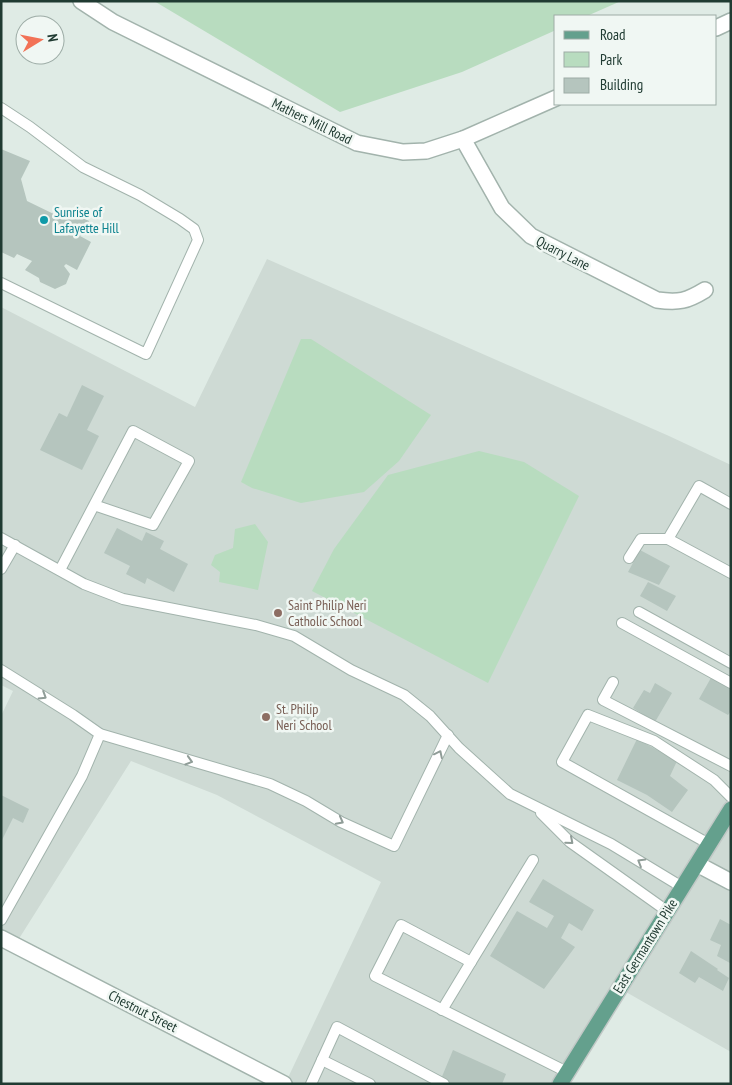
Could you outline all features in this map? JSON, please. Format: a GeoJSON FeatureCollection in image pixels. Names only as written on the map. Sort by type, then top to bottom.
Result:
{"type":"FeatureCollection","features":[{"type":"Feature","properties":{"kind":"main road","name":"East Germantown Pike"},"geometry":{"type":"LineString","coordinates":[[564,1078],[731,809]]}},
{"type":"Feature","properties":{"kind":"street","name":"Mathers Mill Road"},"geometry":{"type":"LineString","coordinates":[[81,1],[113,22],[357,143],[403,152],[426,150],[463,139],[554,99]]}},
{"type":"Feature","properties":{"kind":"street"},"geometry":{"type":"LineString","coordinates":[[717,28],[731,21]]}},
{"type":"Feature","properties":{"kind":"street","name":"Quarry Lane"},"geometry":{"type":"LineString","coordinates":[[463,139],[502,208],[531,236],[657,300],[674,302],[689,300],[705,290]]}},
{"type":"Feature","properties":{"kind":"street"},"geometry":{"type":"LineString","coordinates":[[697,864],[731,882]]}},
{"type":"Feature","properties":{"kind":"street","name":"Chestnut Street"},"geometry":{"type":"LineString","coordinates":[[1,938],[284,1084]]}},
{"type":"Feature","properties":{"kind":"lane"},"geometry":{"type":"LineString","coordinates":[[1,108],[30,127],[83,167],[140,195],[180,218],[194,229],[198,240],[146,354],[1,283]]}},
{"type":"Feature","properties":{"kind":"lane"},"geometry":{"type":"LineString","coordinates":[[60,570],[94,505],[133,431],[189,461],[153,526],[94,505]]}},
{"type":"Feature","properties":{"kind":"lane"},"geometry":{"type":"LineString","coordinates":[[668,539],[699,486],[731,504]]}},
{"type":"Feature","properties":{"kind":"lane"},"geometry":{"type":"LineString","coordinates":[[1,538],[84,584],[123,600],[256,625],[294,636],[351,670],[404,695],[430,716],[448,736],[510,794],[611,844],[682,887]]}},
{"type":"Feature","properties":{"kind":"lane"},"geometry":{"type":"LineString","coordinates":[[629,558],[641,539],[668,539],[731,573]]}},
{"type":"Feature","properties":{"kind":"lane"},"geometry":{"type":"LineString","coordinates":[[1,569],[15,545]]}},
{"type":"Feature","properties":{"kind":"lane"},"geometry":{"type":"LineString","coordinates":[[639,612],[731,663]]}},
{"type":"Feature","properties":{"kind":"lane"},"geometry":{"type":"LineString","coordinates":[[622,623],[731,683]]}},
{"type":"Feature","properties":{"kind":"lane"},"geometry":{"type":"LineString","coordinates":[[1,670],[74,715],[100,734],[270,784],[341,822],[394,846],[448,736]]}},
{"type":"Feature","properties":{"kind":"lane"},"geometry":{"type":"LineString","coordinates":[[613,682],[604,700],[731,766]]}},
{"type":"Feature","properties":{"kind":"lane"},"geometry":{"type":"LineString","coordinates":[[709,844],[562,762],[588,715],[654,741],[714,780],[731,797]]}},
{"type":"Feature","properties":{"kind":"lane"},"geometry":{"type":"LineString","coordinates":[[1,920],[82,776],[100,734]]}},
{"type":"Feature","properties":{"kind":"lane"},"geometry":{"type":"LineString","coordinates":[[535,807],[570,842],[666,911]]}},
{"type":"Feature","properties":{"kind":"lane"},"geometry":{"type":"LineString","coordinates":[[442,1010],[533,860]]}},
{"type":"Feature","properties":{"kind":"lane"},"geometry":{"type":"LineString","coordinates":[[471,962],[401,925],[374,976],[442,1010],[564,1078]]}},
{"type":"Feature","properties":{"kind":"lane"},"geometry":{"type":"LineString","coordinates":[[311,1084],[337,1027],[444,1084]]}},
{"type":"Feature","properties":{"kind":"lane"},"geometry":{"type":"LineString","coordinates":[[322,1060],[370,1084]]}},
{"type":"Feature","properties":{"kind":"shaded area","name":"Saint Philip Neri Catholic School"},"geometry":{"type":"Polygon","coordinates":[[[267,259],[731,465],[731,1052],[619,988],[560,1084],[285,1084],[381,882],[217,795],[131,761],[15,945],[1,937],[1,716],[13,691],[1,685],[1,307],[195,407],[267,259]]]}},
{"type":"Feature","properties":{"kind":"green space"},"geometry":{"type":"Polygon","coordinates":[[[154,1],[621,1],[589,15],[554,15],[554,31],[462,72],[340,112],[154,1]]]}},
{"type":"Feature","properties":{"kind":"green space"},"geometry":{"type":"Polygon","coordinates":[[[301,339],[311,339],[431,415],[399,461],[364,492],[301,503],[252,488],[241,482],[301,339]]]}},
{"type":"Feature","properties":{"kind":"green space"},"geometry":{"type":"Polygon","coordinates":[[[479,451],[524,462],[579,496],[488,683],[312,591],[334,549],[388,475],[479,451]]]}},
{"type":"Feature","properties":{"kind":"green space"},"geometry":{"type":"Polygon","coordinates":[[[255,524],[268,542],[258,590],[219,582],[220,572],[211,565],[215,555],[233,548],[235,529],[255,524]]]}},
{"type":"Feature","properties":{"kind":"building","name":"Sunrise of Lafayette Hill"},"geometry":{"type":"Polygon","coordinates":[[[1,149],[30,161],[21,179],[27,201],[64,219],[67,210],[89,221],[80,236],[91,242],[77,270],[66,264],[64,266],[70,274],[66,284],[55,289],[40,282],[39,278],[25,270],[32,261],[17,254],[14,258],[1,252],[1,149]]]}},
{"type":"Feature","properties":{"kind":"building"},"geometry":{"type":"Polygon","coordinates":[[[82,385],[104,396],[87,430],[99,436],[82,470],[40,450],[59,413],[67,417],[82,385]]]}},
{"type":"Feature","properties":{"kind":"building"},"geometry":{"type":"Polygon","coordinates":[[[117,528],[142,541],[146,532],[164,541],[160,549],[188,564],[174,592],[147,578],[145,584],[126,574],[130,566],[104,553],[117,528]]]}},
{"type":"Feature","properties":{"kind":"building"},"geometry":{"type":"Polygon","coordinates":[[[640,550],[670,566],[659,585],[628,572],[640,550]]]}},
{"type":"Feature","properties":{"kind":"building"},"geometry":{"type":"Polygon","coordinates":[[[648,582],[676,596],[667,611],[640,596],[648,582]]]}},
{"type":"Feature","properties":{"kind":"building"},"geometry":{"type":"Polygon","coordinates":[[[712,676],[731,688],[731,711],[728,715],[699,699],[712,676]]]}},
{"type":"Feature","properties":{"kind":"building"},"geometry":{"type":"Polygon","coordinates":[[[655,683],[672,693],[655,722],[633,708],[644,690],[650,693],[655,683]]]}},
{"type":"Feature","properties":{"kind":"building"},"geometry":{"type":"Polygon","coordinates":[[[637,739],[677,761],[670,776],[688,790],[672,812],[647,795],[617,780],[637,739]]]}},
{"type":"Feature","properties":{"kind":"building"},"geometry":{"type":"Polygon","coordinates":[[[1,795],[29,809],[23,823],[13,818],[1,842],[1,795]]]}},
{"type":"Feature","properties":{"kind":"building"},"geometry":{"type":"Polygon","coordinates":[[[543,879],[594,910],[582,931],[569,923],[561,938],[575,947],[544,989],[490,956],[517,911],[547,928],[554,916],[529,902],[543,879]]]}},
{"type":"Feature","properties":{"kind":"building"},"geometry":{"type":"Polygon","coordinates":[[[720,919],[731,925],[730,963],[717,956],[721,945],[710,940],[720,919]]]}},
{"type":"Feature","properties":{"kind":"building"},"geometry":{"type":"Polygon","coordinates":[[[691,951],[729,978],[723,991],[699,977],[695,983],[679,973],[691,951]]]}},
{"type":"Feature","properties":{"kind":"building"},"geometry":{"type":"Polygon","coordinates":[[[453,1050],[506,1074],[502,1084],[452,1084],[441,1079],[453,1050]]]}},
{"type":"Feature","properties":{"kind":"place","name":"Sunrise of Lafayette Hill"},"geometry":{"type":"Point","coordinates":[44,220]}},
{"type":"Feature","properties":{"kind":"place","name":"Saint Philip Neri Catholic School"},"geometry":{"type":"Point","coordinates":[278,613]}},
{"type":"Feature","properties":{"kind":"place","name":"St. Philip Neri School"},"geometry":{"type":"Point","coordinates":[266,717]}}]}
